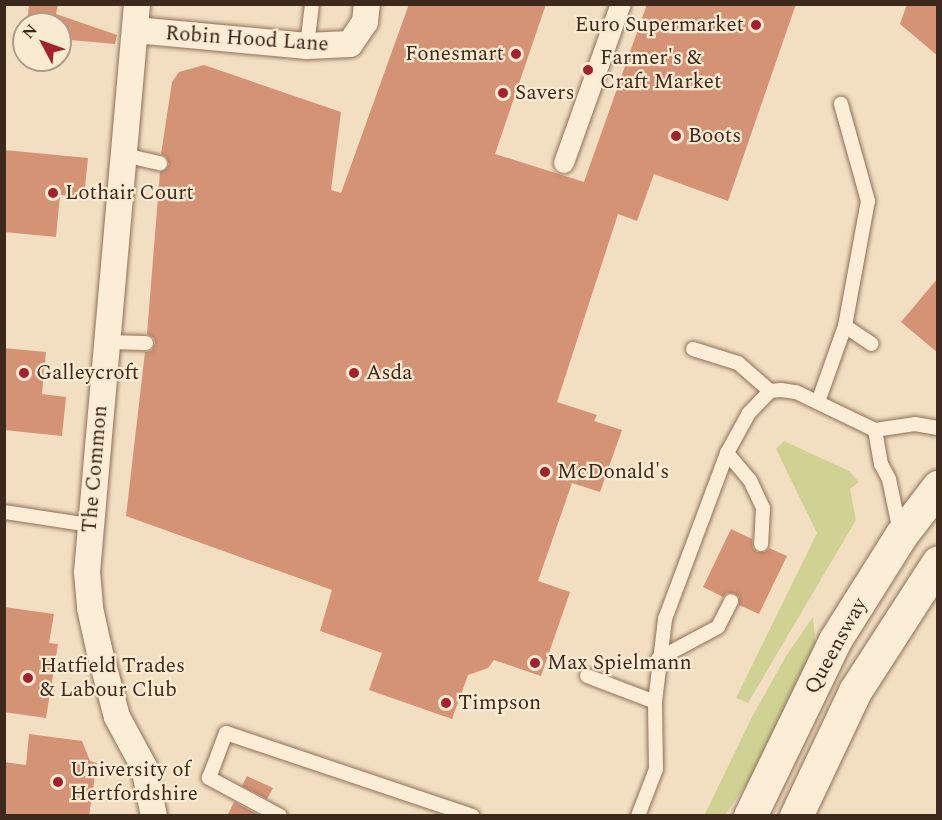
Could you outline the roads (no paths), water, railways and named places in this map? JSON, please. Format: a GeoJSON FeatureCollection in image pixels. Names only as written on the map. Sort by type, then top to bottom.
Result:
{"type":"FeatureCollection","features":[{"type":"Feature","properties":{"kind":"main road","name":"Queensway"},"geometry":{"type":"LineString","coordinates":[[750,816],[835,640],[901,535],[938,487]]}},
{"type":"Feature","properties":{"kind":"main road","name":"Queensway"},"geometry":{"type":"LineString","coordinates":[[796,816],[855,691],[938,562]]}},
{"type":"Feature","properties":{"kind":"street","name":"The Common"},"geometry":{"type":"LineString","coordinates":[[137,4],[87,551],[90,608],[117,717],[144,767],[154,816]]}},
{"type":"Feature","properties":{"kind":"street","name":"Robin Hood Lane"},"geometry":{"type":"LineString","coordinates":[[135,30],[307,46],[350,44],[365,22],[367,4]]}},
{"type":"Feature","properties":{"kind":"street"},"geometry":{"type":"LineString","coordinates":[[564,162],[621,4]]}},
{"type":"Feature","properties":{"kind":"lane"},"geometry":{"type":"LineString","coordinates":[[307,46],[312,4]]}},
{"type":"Feature","properties":{"kind":"lane"},"geometry":{"type":"LineString","coordinates":[[818,402],[845,326],[868,201],[861,168],[841,104]]}},
{"type":"Feature","properties":{"kind":"lane"},"geometry":{"type":"LineString","coordinates":[[124,155],[160,163]]}},
{"type":"Feature","properties":{"kind":"lane"},"geometry":{"type":"LineString","coordinates":[[845,326],[872,344]]}},
{"type":"Feature","properties":{"kind":"lane"},"geometry":{"type":"LineString","coordinates":[[105,342],[146,343]]}},
{"type":"Feature","properties":{"kind":"lane"},"geometry":{"type":"LineString","coordinates":[[693,349],[738,363],[770,391],[796,392],[875,430],[915,424],[938,428]]}},
{"type":"Feature","properties":{"kind":"lane"},"geometry":{"type":"LineString","coordinates":[[638,816],[657,769],[655,702],[658,659],[665,619],[727,453],[749,413],[770,391]]}},
{"type":"Feature","properties":{"kind":"lane"},"geometry":{"type":"LineString","coordinates":[[875,430],[880,464],[889,479],[901,535]]}},
{"type":"Feature","properties":{"kind":"lane"},"geometry":{"type":"LineString","coordinates":[[727,453],[750,480],[763,508],[761,544]]}},
{"type":"Feature","properties":{"kind":"lane"},"geometry":{"type":"LineString","coordinates":[[4,512],[90,525]]}},
{"type":"Feature","properties":{"kind":"lane"},"geometry":{"type":"LineString","coordinates":[[658,659],[718,627],[731,601]]}},
{"type":"Feature","properties":{"kind":"lane"},"geometry":{"type":"LineString","coordinates":[[587,676],[655,702]]}},
{"type":"Feature","properties":{"kind":"lane"},"geometry":{"type":"LineString","coordinates":[[280,816],[209,778],[226,733],[472,816]]}},
{"type":"Feature","properties":{"kind":"place","name":"Euro Supermarket"},"geometry":{"type":"Point","coordinates":[756,25]}},
{"type":"Feature","properties":{"kind":"place","name":"Fonesmart"},"geometry":{"type":"Point","coordinates":[516,54]}},
{"type":"Feature","properties":{"kind":"place","name":"Farmer's & Craft Market"},"geometry":{"type":"Point","coordinates":[588,70]}},
{"type":"Feature","properties":{"kind":"place","name":"Savers"},"geometry":{"type":"Point","coordinates":[503,93]}},
{"type":"Feature","properties":{"kind":"place","name":"Boots"},"geometry":{"type":"Point","coordinates":[676,136]}},
{"type":"Feature","properties":{"kind":"place","name":"Lothair Court"},"geometry":{"type":"Point","coordinates":[53,193]}},
{"type":"Feature","properties":{"kind":"place","name":"Galleycroft"},"geometry":{"type":"Point","coordinates":[24,373]}},
{"type":"Feature","properties":{"kind":"place","name":"Asda"},"geometry":{"type":"Point","coordinates":[354,373]}},
{"type":"Feature","properties":{"kind":"place","name":"McDonald's"},"geometry":{"type":"Point","coordinates":[545,472]}},
{"type":"Feature","properties":{"kind":"place","name":"Max Spielmann"},"geometry":{"type":"Point","coordinates":[535,663]}},
{"type":"Feature","properties":{"kind":"place","name":"Hatfield Trades & Labour Club"},"geometry":{"type":"Point","coordinates":[28,678]}},
{"type":"Feature","properties":{"kind":"place","name":"Timpson"},"geometry":{"type":"Point","coordinates":[446,703]}},
{"type":"Feature","properties":{"kind":"place","name":"University of Hertfordshire"},"geometry":{"type":"Point","coordinates":[58,782]}}]}
